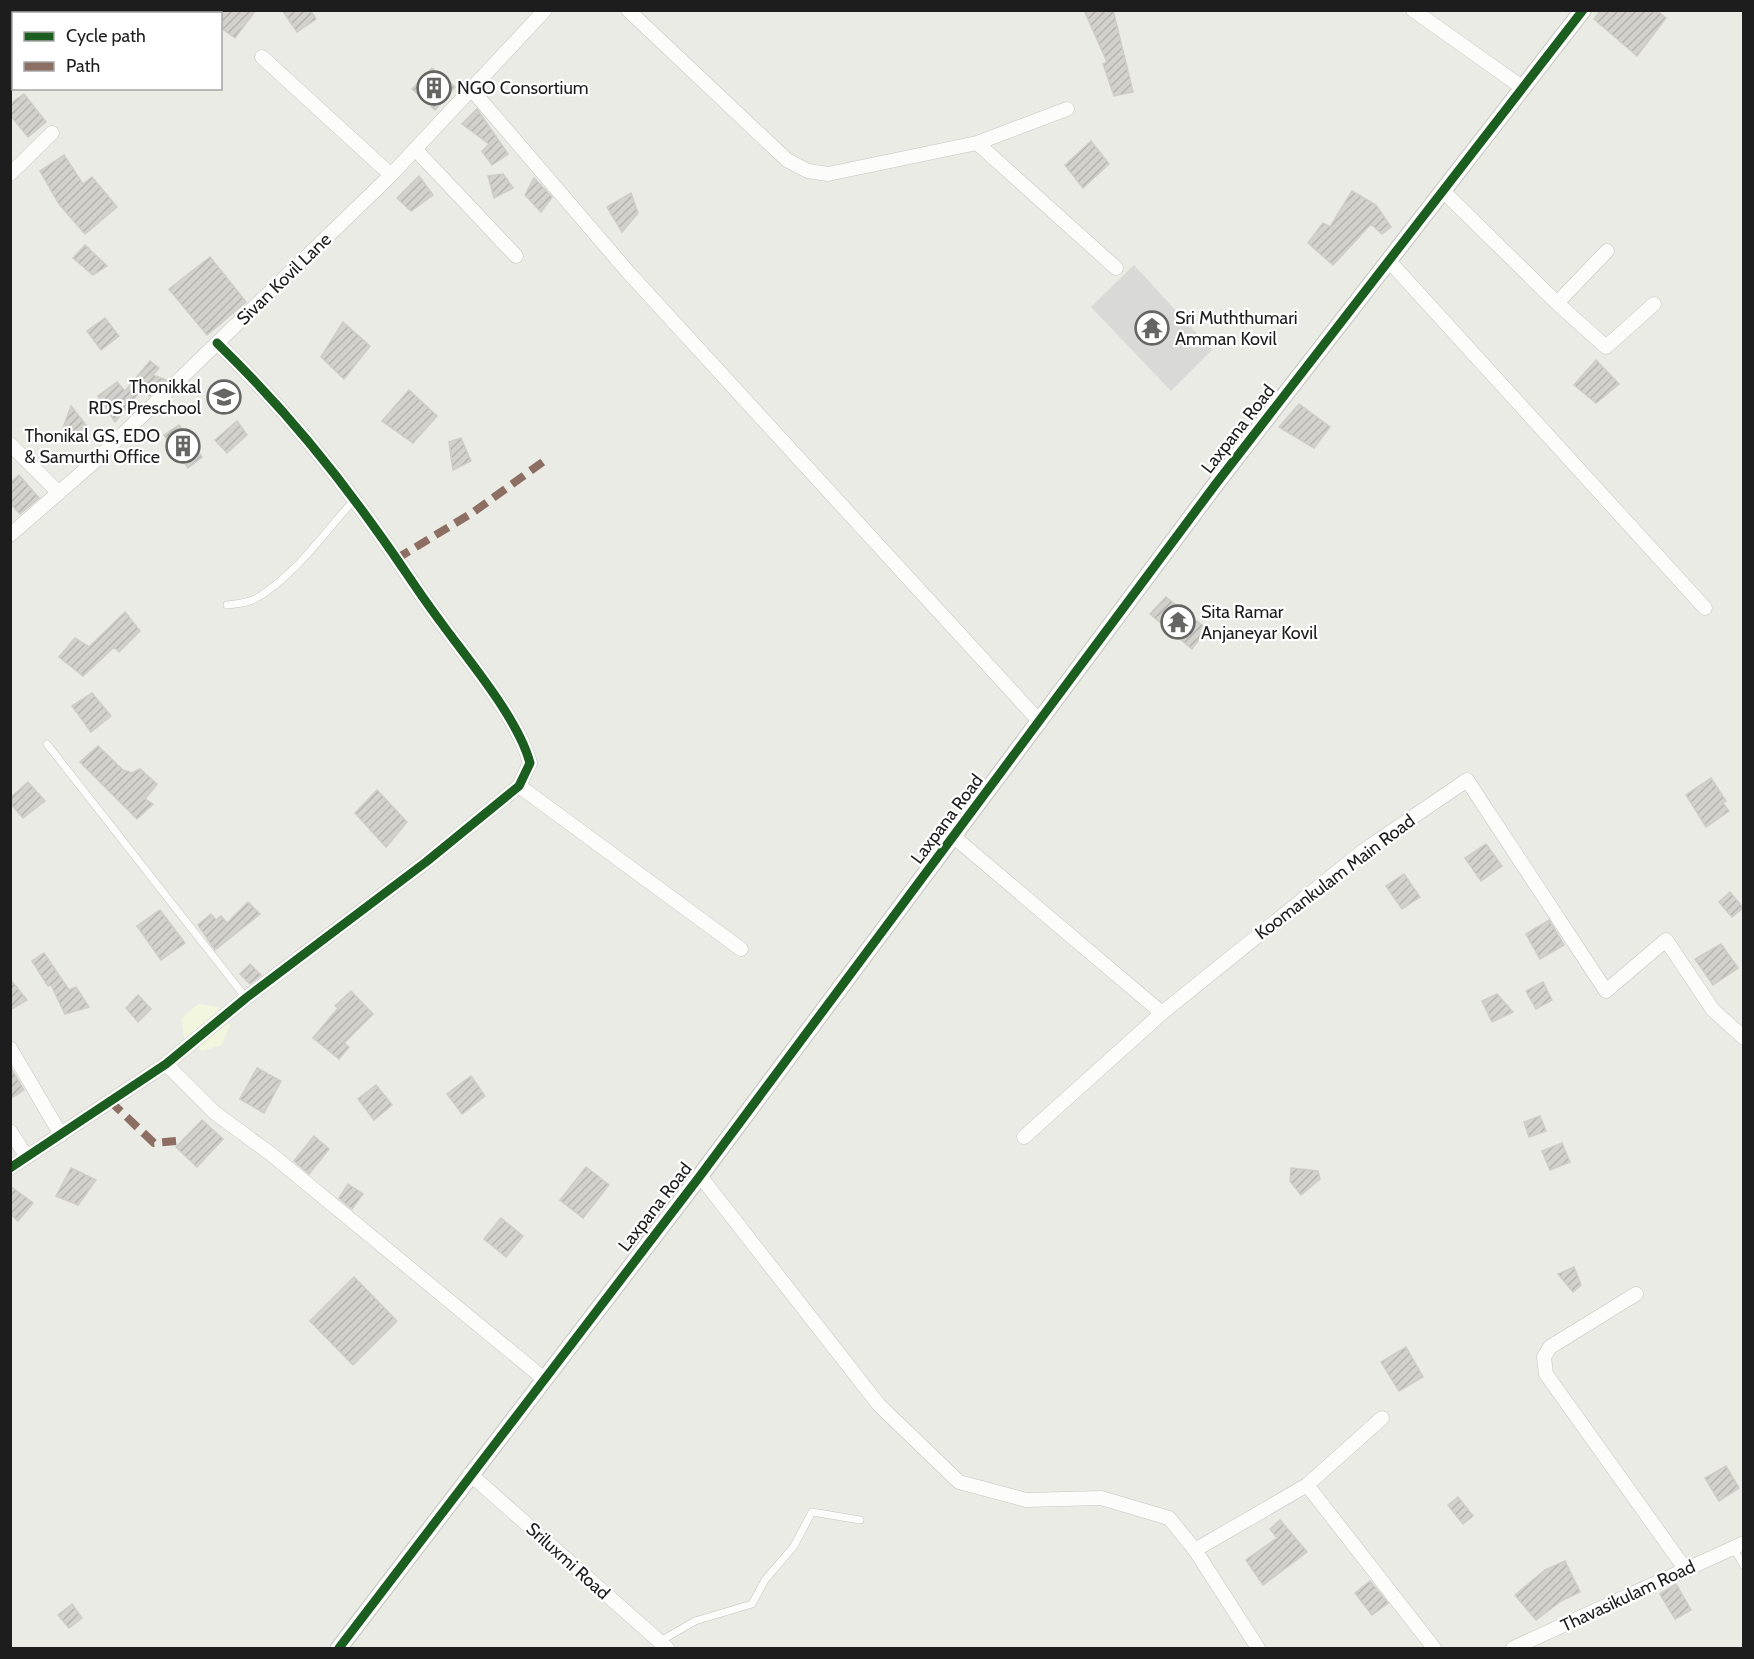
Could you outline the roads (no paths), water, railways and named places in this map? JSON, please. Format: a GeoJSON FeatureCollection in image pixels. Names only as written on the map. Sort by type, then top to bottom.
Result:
{"type":"FeatureCollection","features":[{"type":"Feature","properties":{"kind":"street","name":"Sivan Kovil Lane"},"geometry":{"type":"LineString","coordinates":[[10,535],[59,493],[391,175],[545,10]]}},
{"type":"Feature","properties":{"kind":"street"},"geometry":{"type":"LineString","coordinates":[[628,10],[788,160],[808,171],[828,174],[977,143],[1067,109]]}},
{"type":"Feature","properties":{"kind":"street"},"geometry":{"type":"LineString","coordinates":[[1413,10],[1523,88]]}},
{"type":"Feature","properties":{"kind":"street","name":"Laxpana Road"},"geometry":{"type":"LineString","coordinates":[[339,1648],[543,1378],[700,1176],[1215,485],[1583,10]]}},
{"type":"Feature","properties":{"kind":"street"},"geometry":{"type":"LineString","coordinates":[[262,57],[391,175]]}},
{"type":"Feature","properties":{"kind":"street"},"geometry":{"type":"LineString","coordinates":[[472,90],[628,272],[1040,722]]}},
{"type":"Feature","properties":{"kind":"street"},"geometry":{"type":"LineString","coordinates":[[10,174],[52,133]]}},
{"type":"Feature","properties":{"kind":"street"},"geometry":{"type":"LineString","coordinates":[[977,143],[1116,268]]}},
{"type":"Feature","properties":{"kind":"street"},"geometry":{"type":"LineString","coordinates":[[415,149],[516,256]]}},
{"type":"Feature","properties":{"kind":"street"},"geometry":{"type":"LineString","coordinates":[[1443,191],[1557,303],[1606,347],[1654,304]]}},
{"type":"Feature","properties":{"kind":"street"},"geometry":{"type":"LineString","coordinates":[[1557,303],[1607,251]]}},
{"type":"Feature","properties":{"kind":"street"},"geometry":{"type":"LineString","coordinates":[[1389,261],[1705,608]]}},
{"type":"Feature","properties":{"kind":"street"},"geometry":{"type":"LineString","coordinates":[[10,1168],[166,1064],[246,998],[426,862],[519,786],[530,763],[526,748],[490,691],[354,500],[240,366],[217,343]]}},
{"type":"Feature","properties":{"kind":"street"},"geometry":{"type":"LineString","coordinates":[[10,444],[59,493]]}},
{"type":"Feature","properties":{"kind":"street","name":"Koomankulam Main Road"},"geometry":{"type":"LineString","coordinates":[[1024,1137],[1162,1013],[1363,851],[1467,780],[1606,992],[1666,940],[1713,1010],[1743,1038]]}},
{"type":"Feature","properties":{"kind":"street"},"geometry":{"type":"LineString","coordinates":[[519,786],[741,949]]}},
{"type":"Feature","properties":{"kind":"street"},"geometry":{"type":"LineString","coordinates":[[954,837],[1162,1013]]}},
{"type":"Feature","properties":{"kind":"street"},"geometry":{"type":"LineString","coordinates":[[10,1048],[61,1135]]}},
{"type":"Feature","properties":{"kind":"street"},"geometry":{"type":"LineString","coordinates":[[166,1064],[215,1113],[280,1161],[543,1378]]}},
{"type":"Feature","properties":{"kind":"street"},"geometry":{"type":"LineString","coordinates":[[10,1131],[27,1157]]}},
{"type":"Feature","properties":{"kind":"street"},"geometry":{"type":"LineString","coordinates":[[700,1176],[879,1405],[959,1482],[1026,1500],[1101,1498],[1168,1518],[1195,1550],[1258,1648]]}},
{"type":"Feature","properties":{"kind":"street"},"geometry":{"type":"LineString","coordinates":[[1636,1294],[1550,1347],[1544,1357],[1546,1374],[1686,1570]]}},
{"type":"Feature","properties":{"kind":"street"},"geometry":{"type":"LineString","coordinates":[[1195,1550],[1307,1485],[1382,1418]]}},
{"type":"Feature","properties":{"kind":"street","name":"Sriluxmi Road"},"geometry":{"type":"LineString","coordinates":[[470,1474],[663,1645]]}},
{"type":"Feature","properties":{"kind":"street"},"geometry":{"type":"LineString","coordinates":[[1307,1485],[1434,1648]]}},
{"type":"Feature","properties":{"kind":"street","name":"Thavasikulam Road"},"geometry":{"type":"LineString","coordinates":[[1513,1648],[1738,1546]]}},
{"type":"Feature","properties":{"kind":"lane"},"geometry":{"type":"LineString","coordinates":[[227,605],[253,600],[277,581],[297,564],[354,500]]}},
{"type":"Feature","properties":{"kind":"lane"},"geometry":{"type":"LineString","coordinates":[[47,744],[246,998]]}},
{"type":"Feature","properties":{"kind":"lane"},"geometry":{"type":"LineString","coordinates":[[663,1645],[695,1621],[752,1604],[765,1580],[794,1546],[812,1512],[860,1520]]}},
{"type":"Feature","properties":{"kind":"lane"},"geometry":{"type":"LineString","coordinates":[[1738,1546],[1743,1566]]}},
{"type":"Feature","properties":{"kind":"place","name":"NGO Consortium"},"geometry":{"type":"Point","coordinates":[434,88]}},
{"type":"Feature","properties":{"kind":"place","name":"Sri Muththumari Amman Kovil"},"geometry":{"type":"Point","coordinates":[1152,328]}},
{"type":"Feature","properties":{"kind":"place","name":"Thonikkal RDS Preschool"},"geometry":{"type":"Point","coordinates":[224,397]}},
{"type":"Feature","properties":{"kind":"place","name":"Thonikal GS, EDO & Samurthi Office"},"geometry":{"type":"Point","coordinates":[183,446]}},
{"type":"Feature","properties":{"kind":"place","name":"Sita Ramar Anjaneyar Kovil"},"geometry":{"type":"Point","coordinates":[1178,622]}}]}
